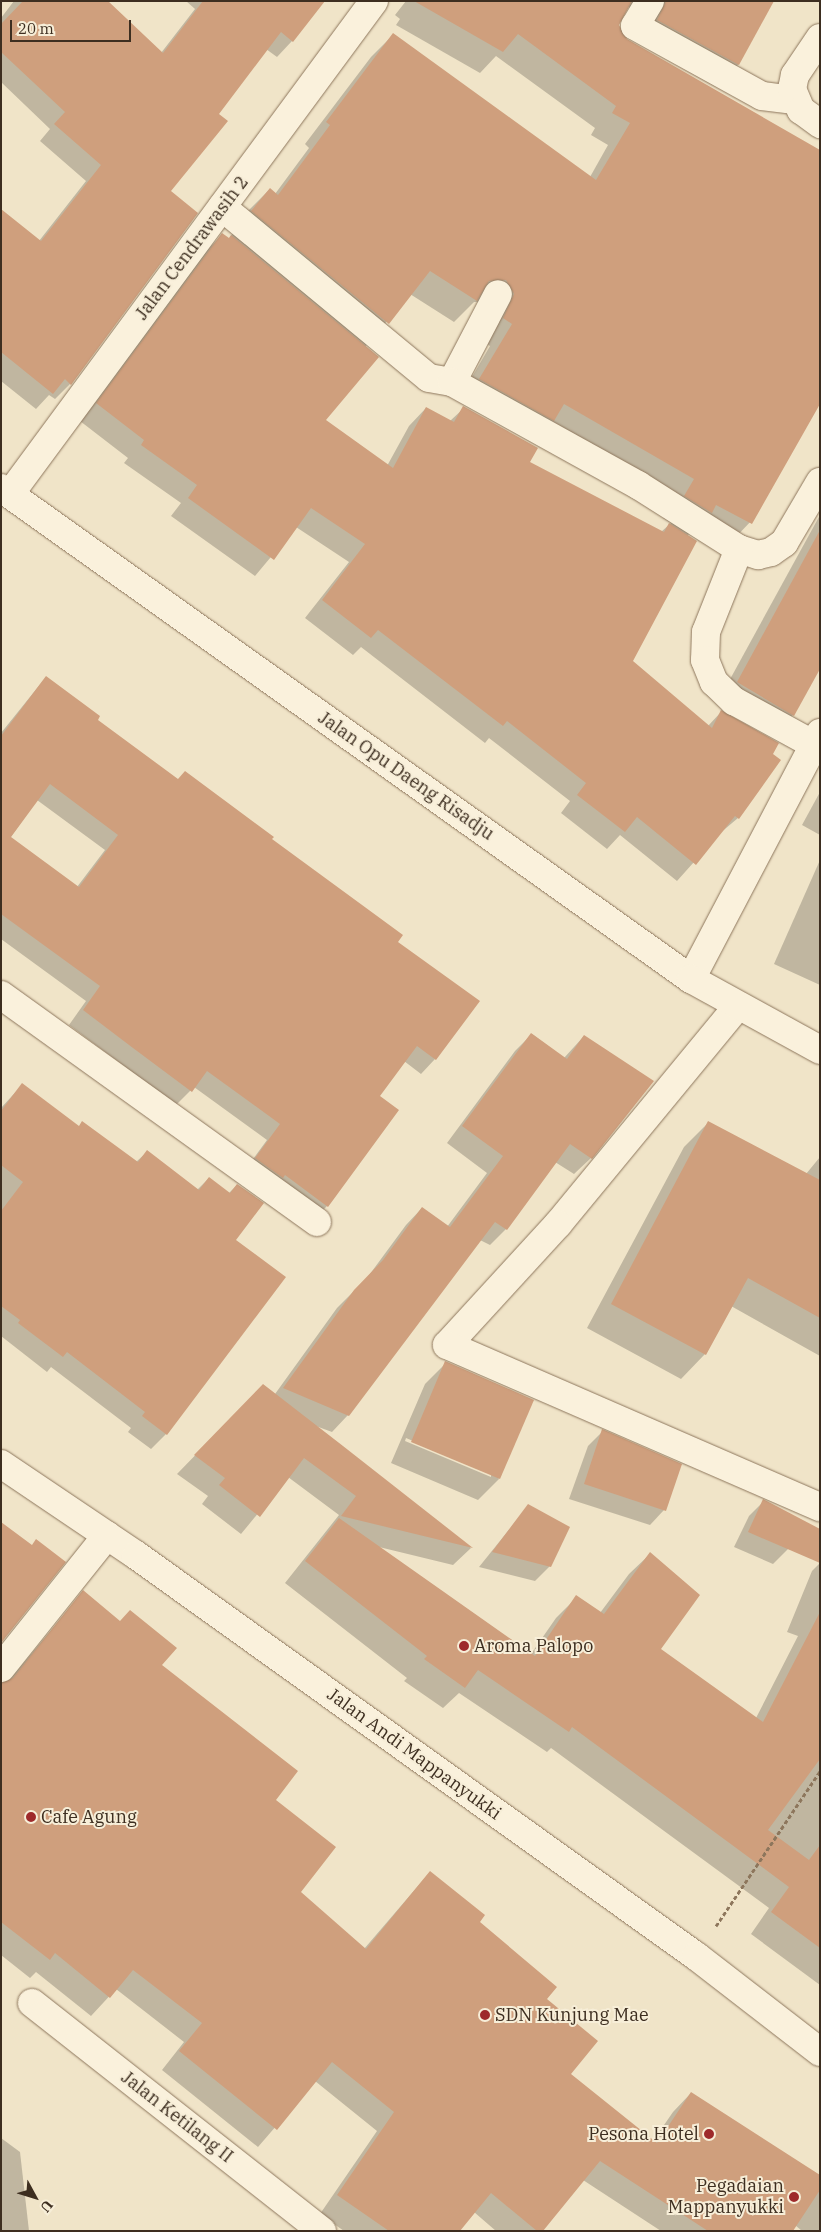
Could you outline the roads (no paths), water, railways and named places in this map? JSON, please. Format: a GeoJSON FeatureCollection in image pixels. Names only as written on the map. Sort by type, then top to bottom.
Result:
{"type":"FeatureCollection","features":[{"type":"Feature","properties":{"kind":"street","name":"Jalan Cendrawasih 2"},"geometry":{"type":"LineString","coordinates":[[5,491],[222,207],[374,1]]}},
{"type":"Feature","properties":{"kind":"street"},"geometry":{"type":"LineString","coordinates":[[650,1],[635,26],[762,96],[795,100]]}},
{"type":"Feature","properties":{"kind":"street"},"geometry":{"type":"LineString","coordinates":[[820,38],[795,75],[792,89],[795,100],[801,110],[820,124]]}},
{"type":"Feature","properties":{"kind":"street"},"geometry":{"type":"LineString","coordinates":[[222,207],[429,378],[452,382],[638,485],[739,549],[758,555],[771,552],[784,542],[820,482]]}},
{"type":"Feature","properties":{"kind":"street"},"geometry":{"type":"LineString","coordinates":[[452,382],[498,294]]}},
{"type":"Feature","properties":{"kind":"street","name":"Jalan Opu Daeng Risadju"},"geometry":{"type":"LineString","coordinates":[[5,491],[691,979],[737,1007],[820,1050]]}},
{"type":"Feature","properties":{"kind":"street"},"geometry":{"type":"LineString","coordinates":[[691,979],[817,742],[734,701],[714,682],[705,660],[706,632],[739,549]]}},
{"type":"Feature","properties":{"kind":"street"},"geometry":{"type":"LineString","coordinates":[[1,996],[317,1222]]}},
{"type":"Feature","properties":{"kind":"street"},"geometry":{"type":"LineString","coordinates":[[737,1007],[558,1224],[447,1345],[820,1507]]}},
{"type":"Feature","properties":{"kind":"street","name":"Jalan Andi Mappanyukki"},"geometry":{"type":"LineString","coordinates":[[1,1464],[107,1535],[696,1956],[820,2052]]}},
{"type":"Feature","properties":{"kind":"street"},"geometry":{"type":"LineString","coordinates":[[1,1668],[107,1535]]}},
{"type":"Feature","properties":{"kind":"street","name":"Jalan Ketilang II"},"geometry":{"type":"LineString","coordinates":[[32,2003],[322,2231]]}},
{"type":"Feature","properties":{"kind":"place","name":"Aroma Palopo"},"geometry":{"type":"Point","coordinates":[464,1646]}},
{"type":"Feature","properties":{"kind":"place","name":"Cafe Agung"},"geometry":{"type":"Point","coordinates":[31,1817]}},
{"type":"Feature","properties":{"kind":"place","name":"SDN Kunjung Mae"},"geometry":{"type":"Point","coordinates":[485,2015]}},
{"type":"Feature","properties":{"kind":"place","name":"Pesona Hotel"},"geometry":{"type":"Point","coordinates":[709,2134]}},
{"type":"Feature","properties":{"kind":"place","name":"Pegadaian Mappanyukki"},"geometry":{"type":"Point","coordinates":[794,2197]}}]}
